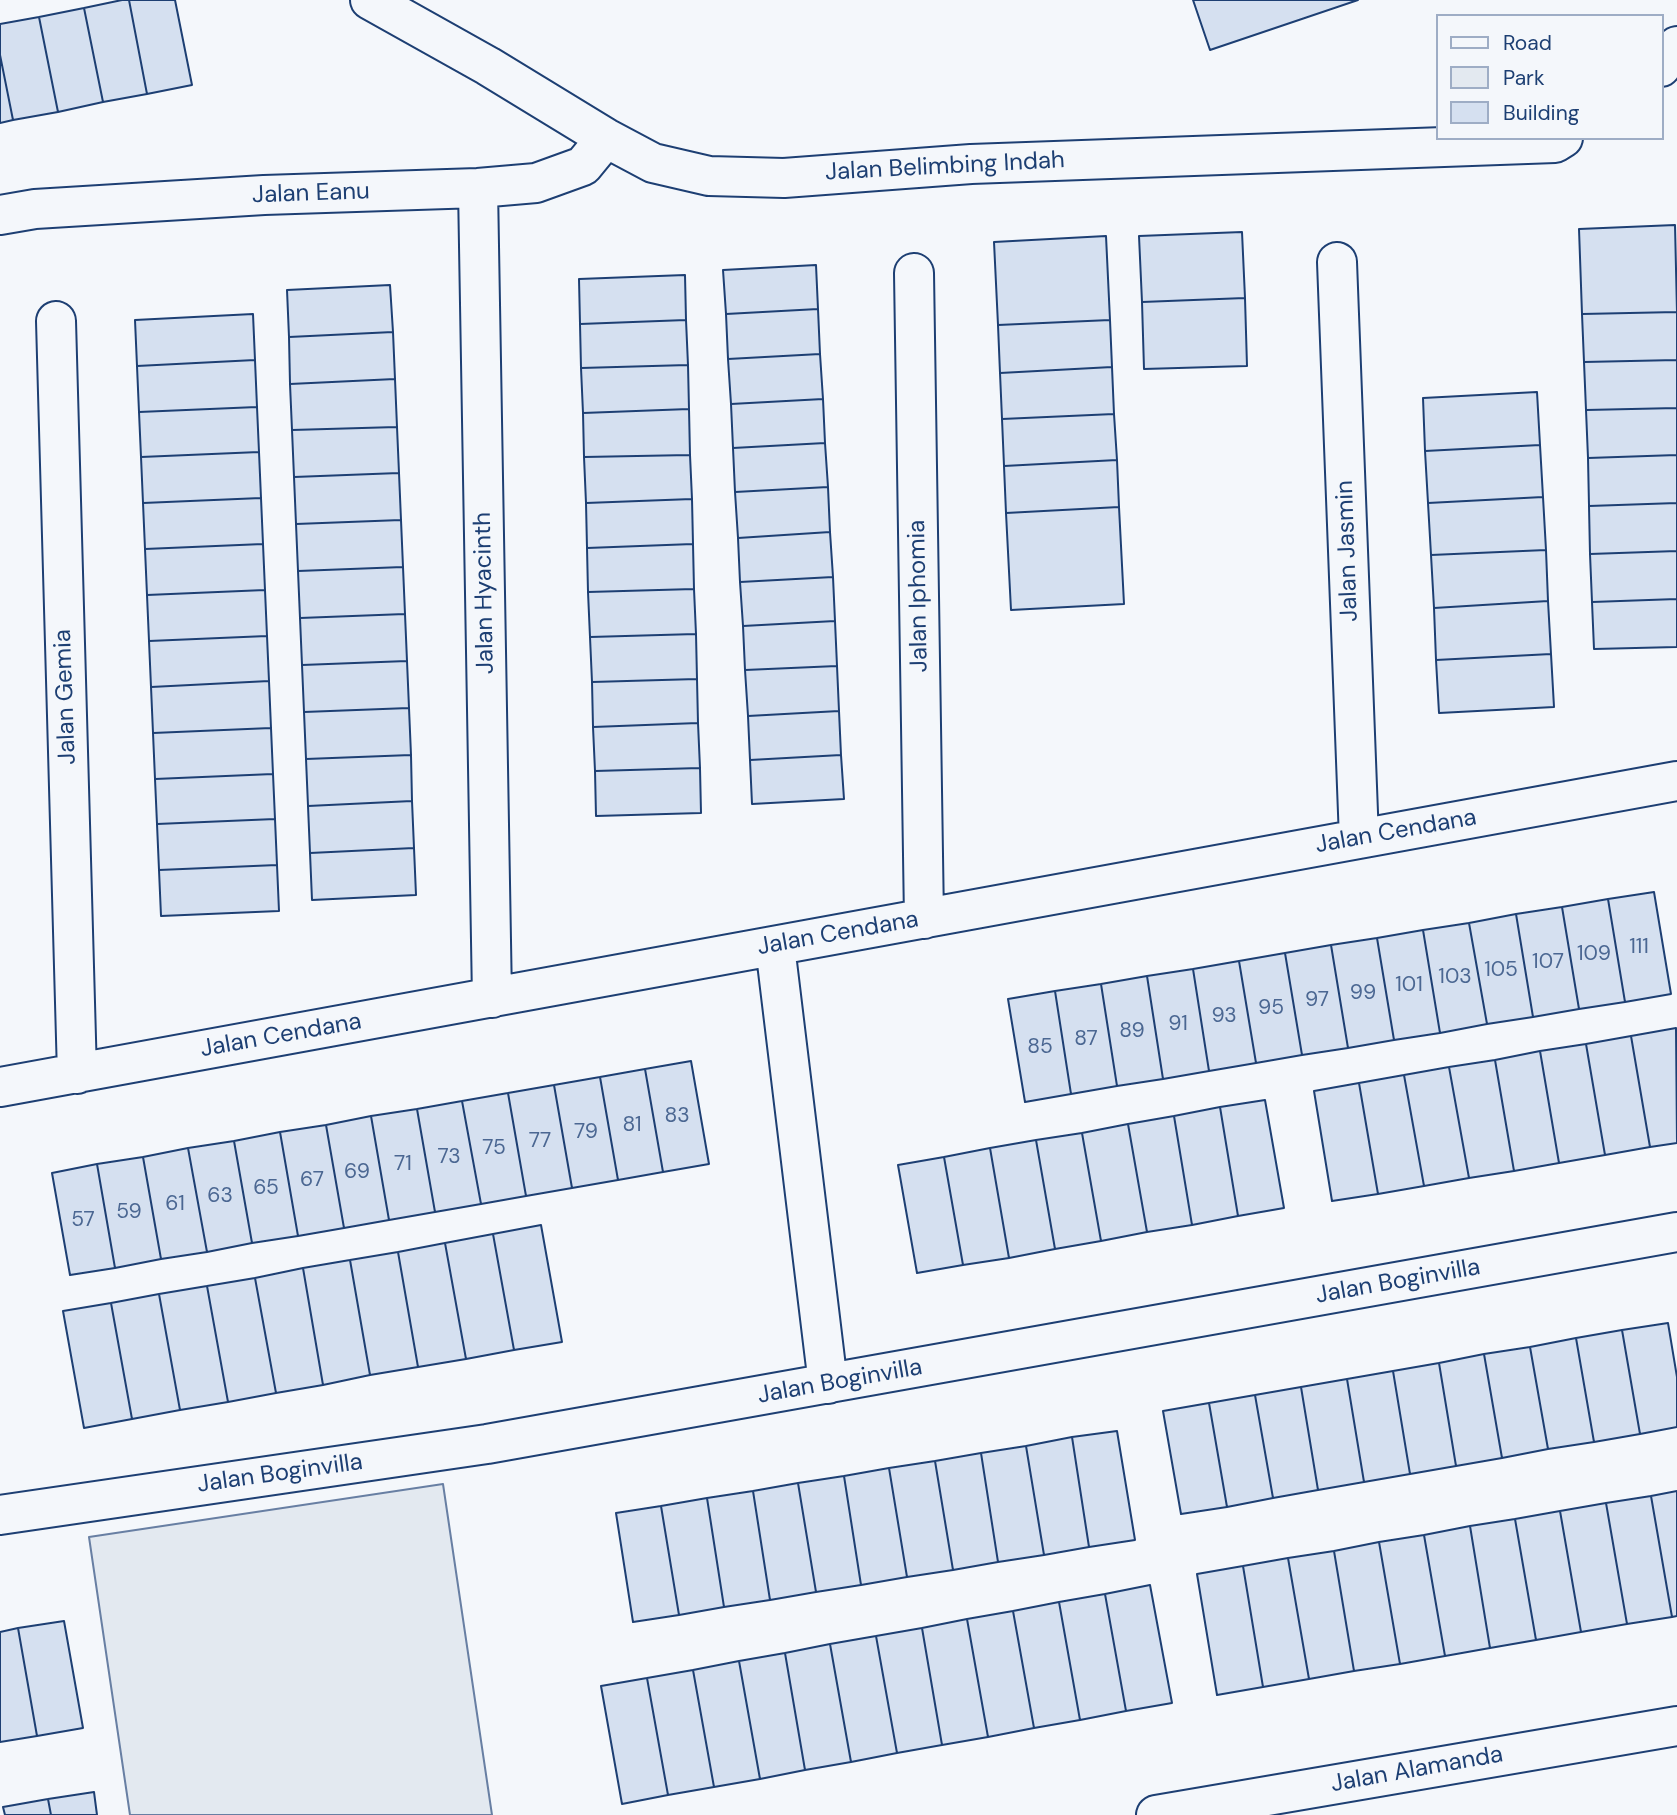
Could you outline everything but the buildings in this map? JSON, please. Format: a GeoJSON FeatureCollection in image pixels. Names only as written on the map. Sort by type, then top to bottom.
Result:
{"type":"FeatureCollection","features":[{"type":"Feature","properties":{"kind":"street","name":"Jalan Belimbing Indah"},"geometry":{"type":"LineString","coordinates":[[370,0],[653,163],[709,176],[784,178],[971,164],[1559,140]]}},
{"type":"Feature","properties":{"kind":"street"},"geometry":{"type":"LineString","coordinates":[[1663,64],[1677,46]]}},
{"type":"Feature","properties":{"kind":"street","name":"Jalan Eanu"},"geometry":{"type":"LineString","coordinates":[[0,215],[35,209],[264,195],[478,188],[536,183],[583,166],[606,138]]}},
{"type":"Feature","properties":{"kind":"street","name":"Jalan Hyacinth"},"geometry":{"type":"LineString","coordinates":[[478,188],[492,998]]}},
{"type":"Feature","properties":{"kind":"street","name":"Jalan Jasmin"},"geometry":{"type":"LineString","coordinates":[[1337,262],[1359,839]]}},
{"type":"Feature","properties":{"kind":"street","name":"Jalan Iphomia"},"geometry":{"type":"LineString","coordinates":[[914,273],[924,919]]}},
{"type":"Feature","properties":{"kind":"street","name":"Jalan Gemia"},"geometry":{"type":"LineString","coordinates":[[56,321],[77,1073]]}},
{"type":"Feature","properties":{"kind":"street","name":"Jalan Cendana"},"geometry":{"type":"LineString","coordinates":[[0,1087],[1677,781]]}},
{"type":"Feature","properties":{"kind":"street"},"geometry":{"type":"LineString","coordinates":[[775,946],[828,1384]]}},
{"type":"Feature","properties":{"kind":"street","name":"Jalan Boginvilla"},"geometry":{"type":"LineString","coordinates":[[0,1515],[487,1444],[1677,1232]]}},
{"type":"Feature","properties":{"kind":"street","name":"Jalan Alamanda"},"geometry":{"type":"LineString","coordinates":[[1156,1815],[1677,1726]]}},
{"type":"Feature","properties":{"kind":"green space"},"geometry":{"type":"Polygon","coordinates":[[[443,1484],[492,1815],[130,1815],[89,1537],[443,1484]]]}}]}
